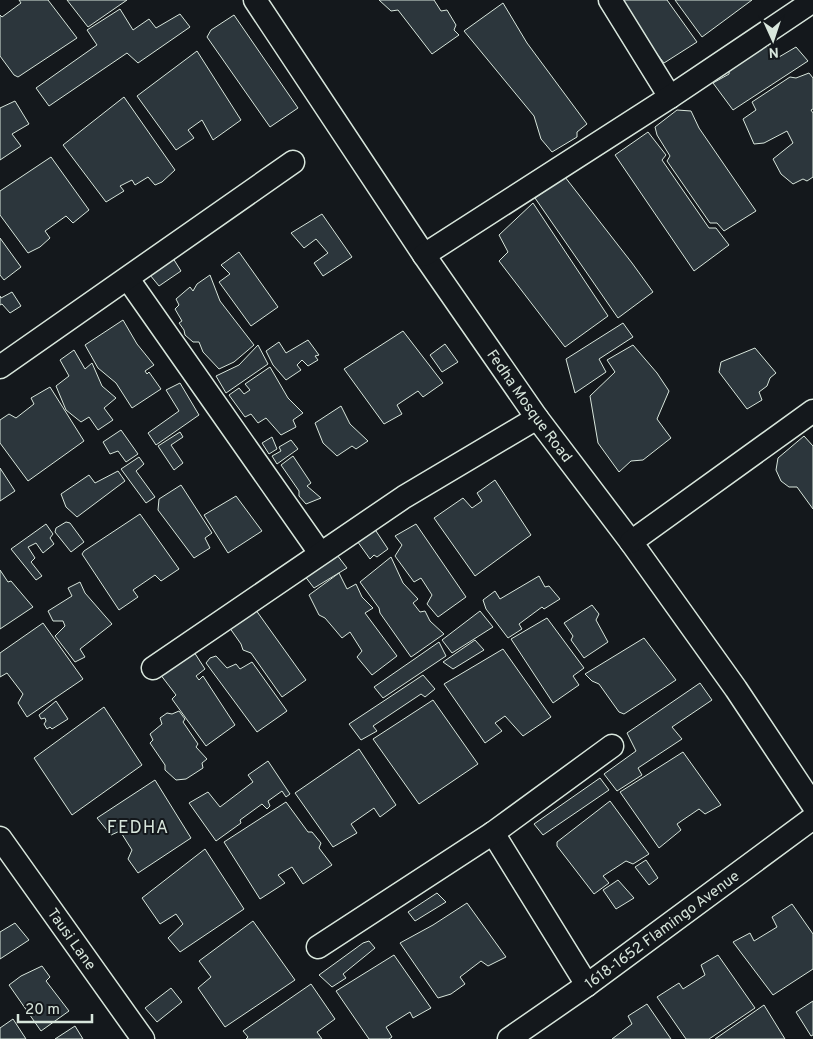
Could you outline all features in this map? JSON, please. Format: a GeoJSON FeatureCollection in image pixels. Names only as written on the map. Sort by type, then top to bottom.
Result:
{"type":"FeatureCollection","features":[{"type":"Feature","properties":{"kind":"street","name":"Fedha Mosque Road"},"geometry":{"type":"LineString","coordinates":[[255,0],[424,255],[537,418],[631,542],[736,689],[813,805]]}},
{"type":"Feature","properties":{"kind":"street"},"geometry":{"type":"LineString","coordinates":[[610,0],[670,97]]}},
{"type":"Feature","properties":{"kind":"street"},"geometry":{"type":"LineString","coordinates":[[424,255],[670,97],[813,1]]}},
{"type":"Feature","properties":{"kind":"street"},"geometry":{"type":"LineString","coordinates":[[0,367],[293,162]]}},
{"type":"Feature","properties":{"kind":"street"},"geometry":{"type":"LineString","coordinates":[[128,279],[320,553]]}},
{"type":"Feature","properties":{"kind":"street"},"geometry":{"type":"LineString","coordinates":[[631,542],[813,411]]}},
{"type":"Feature","properties":{"kind":"street"},"geometry":{"type":"LineString","coordinates":[[152,668],[404,497],[537,418]]}},
{"type":"Feature","properties":{"kind":"street"},"geometry":{"type":"LineString","coordinates":[[318,947],[493,833],[612,746]]}},
{"type":"Feature","properties":{"kind":"street","name":"1618-1652 Flamingo Avenue"},"geometry":{"type":"LineString","coordinates":[[510,1039],[587,985],[813,818]]}},
{"type":"Feature","properties":{"kind":"street"},"geometry":{"type":"LineString","coordinates":[[493,833],[587,985]]}},
{"type":"Feature","properties":{"kind":"street","name":"Tausi Lane"},"geometry":{"type":"LineString","coordinates":[[0,838],[143,1039]]}},
{"type":"Feature","properties":{"kind":"building"},"geometry":{"type":"Polygon","coordinates":[[[19,0],[48,0],[77,38],[18,77],[14,75],[0,56],[0,15],[2,17],[21,3],[19,0]]]}},
{"type":"Feature","properties":{"kind":"building"},"geometry":{"type":"Polygon","coordinates":[[[67,0],[127,0],[88,27],[67,0]]]}},
{"type":"Feature","properties":{"kind":"building"},"geometry":{"type":"Polygon","coordinates":[[[379,0],[434,0],[441,11],[447,10],[456,25],[454,30],[459,35],[432,54],[398,10],[391,11],[379,0]]]}},
{"type":"Feature","properties":{"kind":"building"},"geometry":{"type":"Polygon","coordinates":[[[615,0],[667,0],[697,42],[664,63],[615,0]]]}},
{"type":"Feature","properties":{"kind":"building"},"geometry":{"type":"Polygon","coordinates":[[[675,0],[752,0],[702,37],[675,0]]]}},
{"type":"Feature","properties":{"kind":"building"},"geometry":{"type":"Polygon","coordinates":[[[503,3],[527,43],[587,124],[577,132],[577,137],[552,152],[541,139],[534,116],[464,31],[503,3]]]}},
{"type":"Feature","properties":{"kind":"building"},"geometry":{"type":"Polygon","coordinates":[[[120,9],[133,30],[149,19],[156,28],[180,14],[190,27],[138,63],[127,53],[49,106],[36,88],[97,45],[87,30],[120,9]]]}},
{"type":"Feature","properties":{"kind":"building"},"geometry":{"type":"Polygon","coordinates":[[[234,15],[298,108],[270,127],[207,37],[211,30],[234,15]]]}},
{"type":"Feature","properties":{"kind":"building"},"geometry":{"type":"Polygon","coordinates":[[[764,42],[779,57],[796,47],[808,61],[733,110],[713,83],[729,74],[730,65],[764,42]]]}},
{"type":"Feature","properties":{"kind":"building"},"geometry":{"type":"Polygon","coordinates":[[[197,51],[241,120],[213,140],[202,120],[188,130],[194,138],[176,150],[137,96],[197,51]]]}},
{"type":"Feature","properties":{"kind":"building"},"geometry":{"type":"Polygon","coordinates":[[[809,73],[813,78],[813,109],[811,110],[813,113],[813,177],[807,181],[803,179],[793,184],[781,174],[773,159],[793,143],[787,131],[764,143],[754,144],[743,119],[756,110],[752,102],[790,77],[796,78],[809,73]]]}},
{"type":"Feature","properties":{"kind":"building"},"geometry":{"type":"Polygon","coordinates":[[[124,97],[175,170],[162,182],[155,185],[148,177],[135,185],[132,180],[120,186],[124,191],[106,202],[63,145],[124,97]]]}},
{"type":"Feature","properties":{"kind":"building"},"geometry":{"type":"Polygon","coordinates":[[[15,101],[29,124],[12,134],[21,146],[0,160],[0,108],[15,101]]]}},
{"type":"Feature","properties":{"kind":"building"},"geometry":{"type":"Polygon","coordinates":[[[677,110],[691,111],[699,128],[756,211],[724,231],[717,223],[710,223],[667,161],[670,156],[657,135],[655,127],[677,110]]]}},
{"type":"Feature","properties":{"kind":"building"},"geometry":{"type":"Polygon","coordinates":[[[648,132],[666,155],[662,160],[709,228],[716,228],[729,245],[694,271],[615,155],[648,132]]]}},
{"type":"Feature","properties":{"kind":"building"},"geometry":{"type":"Polygon","coordinates":[[[51,157],[89,210],[73,223],[66,216],[45,231],[50,238],[40,247],[28,253],[0,215],[0,191],[51,157]]]}},
{"type":"Feature","properties":{"kind":"building"},"geometry":{"type":"Polygon","coordinates":[[[565,177],[653,292],[618,318],[535,198],[565,177]]]}},
{"type":"Feature","properties":{"kind":"building"},"geometry":{"type":"Polygon","coordinates":[[[533,203],[608,316],[565,347],[499,261],[508,252],[499,235],[533,203]]]}},
{"type":"Feature","properties":{"kind":"building"},"geometry":{"type":"Polygon","coordinates":[[[322,214],[352,257],[323,276],[314,263],[328,253],[316,239],[304,248],[291,233],[322,214]]]}},
{"type":"Feature","properties":{"kind":"building"},"geometry":{"type":"Polygon","coordinates":[[[0,238],[21,267],[4,280],[0,275],[0,238]]]}},
{"type":"Feature","properties":{"kind":"building"},"geometry":{"type":"Polygon","coordinates":[[[239,252],[278,307],[251,326],[219,282],[230,274],[221,265],[239,252]]]}},
{"type":"Feature","properties":{"kind":"building"},"geometry":{"type":"Polygon","coordinates":[[[171,255],[181,271],[159,286],[150,275],[171,255]]]}},
{"type":"Feature","properties":{"kind":"building"},"geometry":{"type":"Polygon","coordinates":[[[210,275],[220,301],[254,345],[234,362],[219,369],[203,352],[199,342],[193,342],[185,335],[179,323],[182,321],[175,309],[179,305],[176,299],[190,287],[193,291],[197,284],[210,275]]]}},
{"type":"Feature","properties":{"kind":"building"},"geometry":{"type":"Polygon","coordinates":[[[12,292],[21,306],[10,313],[2,304],[0,305],[0,296],[1,298],[12,292]]]}},
{"type":"Feature","properties":{"kind":"building"},"geometry":{"type":"Polygon","coordinates":[[[123,320],[137,344],[154,365],[145,371],[147,374],[149,372],[161,389],[132,408],[116,383],[98,368],[85,345],[123,320]]]}},
{"type":"Feature","properties":{"kind":"building"},"geometry":{"type":"Polygon","coordinates":[[[623,323],[633,337],[599,359],[606,372],[575,393],[566,359],[623,323]]]}},
{"type":"Feature","properties":{"kind":"building"},"geometry":{"type":"Polygon","coordinates":[[[403,331],[443,383],[423,397],[418,391],[397,405],[402,414],[384,424],[344,369],[403,331]]]}},
{"type":"Feature","properties":{"kind":"building"},"geometry":{"type":"Polygon","coordinates":[[[308,340],[319,355],[315,356],[318,360],[308,366],[302,360],[297,365],[301,370],[286,380],[273,365],[266,351],[279,342],[286,353],[308,340]]]}},
{"type":"Feature","properties":{"kind":"building"},"geometry":{"type":"Polygon","coordinates":[[[445,344],[458,362],[442,372],[430,355],[445,344]]]}},
{"type":"Feature","properties":{"kind":"building"},"geometry":{"type":"Polygon","coordinates":[[[258,345],[268,364],[226,393],[216,376],[239,365],[258,345]]]}},
{"type":"Feature","properties":{"kind":"building"},"geometry":{"type":"Polygon","coordinates":[[[633,345],[657,373],[669,391],[657,419],[671,438],[643,460],[631,461],[619,472],[598,443],[590,396],[615,372],[607,360],[633,345]]]}},
{"type":"Feature","properties":{"kind":"building"},"geometry":{"type":"Polygon","coordinates":[[[755,348],[776,373],[770,378],[767,386],[759,392],[762,400],[747,409],[719,372],[721,362],[755,348]]]}},
{"type":"Feature","properties":{"kind":"building"},"geometry":{"type":"Polygon","coordinates":[[[74,350],[85,369],[92,363],[102,386],[116,398],[104,408],[113,420],[98,430],[89,417],[81,422],[66,410],[56,386],[69,376],[60,360],[74,350]]]}},
{"type":"Feature","properties":{"kind":"building"},"geometry":{"type":"Polygon","coordinates":[[[270,367],[288,398],[303,413],[293,420],[296,427],[281,435],[266,418],[258,423],[251,414],[245,417],[229,395],[239,388],[244,394],[250,390],[245,384],[270,367]]]}},
{"type":"Feature","properties":{"kind":"building"},"geometry":{"type":"Polygon","coordinates":[[[180,383],[199,415],[156,445],[148,433],[179,411],[166,390],[180,383]]]}},
{"type":"Feature","properties":{"kind":"building"},"geometry":{"type":"Polygon","coordinates":[[[50,387],[84,441],[28,481],[0,443],[0,420],[9,414],[16,418],[34,404],[31,398],[50,387]]]}},
{"type":"Feature","properties":{"kind":"building"},"geometry":{"type":"Polygon","coordinates":[[[341,406],[350,424],[368,441],[356,449],[352,446],[337,456],[323,443],[315,423],[341,406]]]}},
{"type":"Feature","properties":{"kind":"building"},"geometry":{"type":"Polygon","coordinates":[[[121,430],[138,454],[126,462],[118,451],[110,454],[103,442],[121,430]]]}},
{"type":"Feature","properties":{"kind":"building"},"geometry":{"type":"Polygon","coordinates":[[[180,432],[183,437],[171,445],[183,463],[174,470],[158,446],[180,432]]]}},
{"type":"Feature","properties":{"kind":"building"},"geometry":{"type":"Polygon","coordinates":[[[804,436],[813,446],[813,509],[797,487],[789,487],[781,481],[776,470],[778,458],[804,436]]]}},
{"type":"Feature","properties":{"kind":"building"},"geometry":{"type":"Polygon","coordinates":[[[272,437],[277,449],[269,454],[262,443],[272,437]]]}},
{"type":"Feature","properties":{"kind":"building"},"geometry":{"type":"Polygon","coordinates":[[[291,440],[298,449],[277,464],[272,456],[281,451],[279,447],[291,440]]]}},
{"type":"Feature","properties":{"kind":"building"},"geometry":{"type":"Polygon","coordinates":[[[293,456],[311,483],[307,486],[321,498],[306,504],[299,496],[299,491],[281,465],[293,456]]]}},
{"type":"Feature","properties":{"kind":"building"},"geometry":{"type":"Polygon","coordinates":[[[139,457],[144,464],[136,471],[155,497],[146,503],[121,469],[139,457]]]}},
{"type":"Feature","properties":{"kind":"building"},"geometry":{"type":"Polygon","coordinates":[[[0,468],[15,491],[0,501],[0,468]]]}},
{"type":"Feature","properties":{"kind":"building"},"geometry":{"type":"Polygon","coordinates":[[[118,471],[125,481],[77,517],[66,507],[61,494],[89,475],[95,483],[118,471]]]}},
{"type":"Feature","properties":{"kind":"building"},"geometry":{"type":"Polygon","coordinates":[[[495,480],[531,535],[475,576],[434,518],[463,498],[472,508],[482,501],[477,493],[495,480]]]}},
{"type":"Feature","properties":{"kind":"building"},"geometry":{"type":"Polygon","coordinates":[[[181,485],[212,533],[205,538],[210,548],[194,558],[158,510],[159,499],[181,485]]]}},
{"type":"Feature","properties":{"kind":"building"},"geometry":{"type":"Polygon","coordinates":[[[236,496],[262,531],[228,553],[204,515],[236,496]]]}},
{"type":"Feature","properties":{"kind":"building"},"geometry":{"type":"Polygon","coordinates":[[[140,514],[179,569],[161,581],[155,575],[133,590],[138,597],[119,610],[82,554],[140,514]]]}},
{"type":"Feature","properties":{"kind":"building"},"geometry":{"type":"Polygon","coordinates":[[[66,522],[70,523],[84,542],[71,552],[55,532],[56,528],[66,522]]]}},
{"type":"Feature","properties":{"kind":"building"},"geometry":{"type":"Polygon","coordinates":[[[46,524],[53,534],[50,538],[54,544],[43,553],[36,543],[28,547],[35,558],[31,562],[42,576],[36,580],[11,549],[46,524]]]}},
{"type":"Feature","properties":{"kind":"building"},"geometry":{"type":"Polygon","coordinates":[[[416,524],[466,597],[438,617],[427,604],[432,595],[421,578],[414,582],[395,556],[402,545],[395,536],[416,524]]]}},
{"type":"Feature","properties":{"kind":"building"},"geometry":{"type":"Polygon","coordinates":[[[372,525],[388,549],[377,557],[374,555],[370,559],[355,538],[372,525]]]}},
{"type":"Feature","properties":{"kind":"building"},"geometry":{"type":"Polygon","coordinates":[[[334,551],[347,568],[314,588],[304,575],[334,551]]]}},
{"type":"Feature","properties":{"kind":"building"},"geometry":{"type":"Polygon","coordinates":[[[391,557],[403,583],[418,599],[413,603],[420,612],[425,611],[430,621],[444,634],[411,657],[360,582],[391,557]]]}},
{"type":"Feature","properties":{"kind":"building"},"geometry":{"type":"Polygon","coordinates":[[[0,570],[8,582],[11,581],[33,607],[0,629],[0,570]]]}},
{"type":"Feature","properties":{"kind":"building"},"geometry":{"type":"Polygon","coordinates":[[[339,573],[347,589],[356,584],[362,597],[373,608],[365,613],[397,656],[372,675],[357,657],[362,651],[350,632],[342,638],[325,618],[319,615],[309,595],[339,573]]]}},
{"type":"Feature","properties":{"kind":"building"},"geometry":{"type":"Polygon","coordinates":[[[539,576],[545,587],[549,586],[560,599],[544,609],[542,607],[519,624],[522,629],[508,638],[486,609],[483,600],[495,591],[500,599],[539,576]]]}},
{"type":"Feature","properties":{"kind":"building"},"geometry":{"type":"Polygon","coordinates":[[[80,582],[85,593],[112,624],[80,649],[85,657],[75,662],[55,636],[65,626],[63,621],[53,621],[48,611],[72,596],[68,588],[80,582]]]}},
{"type":"Feature","properties":{"kind":"building"},"geometry":{"type":"Polygon","coordinates":[[[592,605],[599,614],[596,620],[608,642],[584,658],[571,640],[573,636],[564,623],[592,605]]]}},
{"type":"Feature","properties":{"kind":"building"},"geometry":{"type":"Polygon","coordinates":[[[253,606],[306,680],[282,697],[251,653],[243,650],[227,624],[253,606]]]}},
{"type":"Feature","properties":{"kind":"building"},"geometry":{"type":"Polygon","coordinates":[[[480,611],[493,627],[452,653],[442,640],[480,611]]]}},
{"type":"Feature","properties":{"kind":"building"},"geometry":{"type":"Polygon","coordinates":[[[547,618],[584,668],[573,676],[579,685],[553,703],[511,639],[547,618]]]}},
{"type":"Feature","properties":{"kind":"building"},"geometry":{"type":"Polygon","coordinates":[[[43,623],[83,679],[27,717],[18,703],[23,694],[7,673],[0,677],[0,653],[43,623]]]}},
{"type":"Feature","properties":{"kind":"building"},"geometry":{"type":"Polygon","coordinates":[[[644,638],[676,680],[624,714],[619,712],[599,684],[592,681],[585,674],[644,638]]]}},
{"type":"Feature","properties":{"kind":"building"},"geometry":{"type":"Polygon","coordinates":[[[475,640],[484,650],[453,669],[443,662],[475,640]]]}},
{"type":"Feature","properties":{"kind":"building"},"geometry":{"type":"Polygon","coordinates":[[[439,642],[446,656],[383,698],[374,687],[439,642]]]}},
{"type":"Feature","properties":{"kind":"building"},"geometry":{"type":"Polygon","coordinates":[[[503,649],[551,717],[523,736],[505,716],[495,723],[502,731],[485,743],[444,684],[503,649]]]}},
{"type":"Feature","properties":{"kind":"building"},"geometry":{"type":"Polygon","coordinates":[[[194,652],[205,669],[196,676],[199,680],[203,676],[235,725],[206,746],[172,699],[176,695],[160,674],[194,652]]]}},
{"type":"Feature","properties":{"kind":"building"},"geometry":{"type":"Polygon","coordinates":[[[216,656],[227,668],[236,664],[240,669],[252,662],[287,711],[257,732],[206,663],[210,658],[216,656]]]}},
{"type":"Feature","properties":{"kind":"building"},"geometry":{"type":"Polygon","coordinates":[[[423,675],[435,689],[425,697],[421,694],[373,726],[377,731],[361,740],[349,724],[423,675]]]}},
{"type":"Feature","properties":{"kind":"building"},"geometry":{"type":"Polygon","coordinates":[[[700,683],[712,700],[672,727],[682,739],[638,768],[642,775],[617,791],[604,774],[636,751],[627,733],[700,683]]]}},
{"type":"Feature","properties":{"kind":"building"},"geometry":{"type":"Polygon","coordinates":[[[433,700],[478,764],[419,804],[373,739],[433,700]]]}},
{"type":"Feature","properties":{"kind":"building"},"geometry":{"type":"Polygon","coordinates":[[[56,701],[68,719],[52,729],[50,727],[47,729],[44,724],[45,718],[41,719],[39,715],[56,701]]]}},
{"type":"Feature","properties":{"kind":"building"},"geometry":{"type":"Polygon","coordinates":[[[104,707],[142,765],[72,815],[34,758],[104,707]]]}},
{"type":"Feature","properties":{"kind":"building"},"geometry":{"type":"Polygon","coordinates":[[[179,711],[185,719],[183,722],[198,744],[196,747],[207,759],[202,763],[203,768],[186,779],[176,780],[165,770],[165,765],[150,743],[153,740],[150,734],[162,724],[160,718],[167,713],[172,714],[179,711]]]}},
{"type":"Feature","properties":{"kind":"building"},"geometry":{"type":"Polygon","coordinates":[[[359,749],[396,805],[380,817],[374,808],[351,824],[357,833],[333,847],[295,793],[359,749]]]}},
{"type":"Feature","properties":{"kind":"building"},"geometry":{"type":"Polygon","coordinates":[[[683,752],[721,805],[705,814],[699,809],[677,824],[681,830],[659,848],[620,792],[683,752]]]}},
{"type":"Feature","properties":{"kind":"building"},"geometry":{"type":"Polygon","coordinates":[[[268,761],[290,794],[286,797],[282,791],[268,801],[270,806],[267,809],[262,804],[240,820],[241,823],[216,841],[189,803],[208,792],[220,807],[253,782],[248,775],[268,761]]]}},
{"type":"Feature","properties":{"kind":"building"},"geometry":{"type":"Polygon","coordinates":[[[600,778],[609,790],[543,835],[534,824],[600,778]]]}},
{"type":"Feature","properties":{"kind":"building"},"geometry":{"type":"Polygon","coordinates":[[[155,780],[191,838],[138,873],[128,859],[132,850],[120,831],[111,835],[97,818],[155,780]]]}},
{"type":"Feature","properties":{"kind":"building"},"geometry":{"type":"Polygon","coordinates":[[[610,801],[649,854],[633,864],[626,861],[603,876],[609,883],[594,894],[557,846],[557,842],[610,801]]]}},
{"type":"Feature","properties":{"kind":"building"},"geometry":{"type":"Polygon","coordinates":[[[286,802],[308,832],[312,832],[321,843],[319,848],[332,865],[303,884],[292,867],[278,875],[285,883],[260,899],[224,842],[286,802]]]}},
{"type":"Feature","properties":{"kind":"building"},"geometry":{"type":"Polygon","coordinates":[[[205,849],[244,909],[180,952],[168,938],[183,924],[176,914],[160,924],[142,898],[205,849]]]}},
{"type":"Feature","properties":{"kind":"building"},"geometry":{"type":"Polygon","coordinates":[[[646,860],[658,878],[649,885],[635,867],[646,860]]]}},
{"type":"Feature","properties":{"kind":"building"},"geometry":{"type":"Polygon","coordinates":[[[618,880],[634,898],[616,909],[603,890],[618,880]]]}},
{"type":"Feature","properties":{"kind":"building"},"geometry":{"type":"Polygon","coordinates":[[[437,893],[446,902],[415,921],[408,912],[437,893]]]}},
{"type":"Feature","properties":{"kind":"building"},"geometry":{"type":"Polygon","coordinates":[[[467,903],[506,957],[488,966],[481,961],[460,977],[465,984],[451,994],[438,998],[400,943],[467,903]]]}},
{"type":"Feature","properties":{"kind":"building"},"geometry":{"type":"Polygon","coordinates":[[[792,904],[813,934],[813,969],[773,995],[733,942],[750,933],[754,941],[777,927],[772,917],[792,904]]]}},
{"type":"Feature","properties":{"kind":"building"},"geometry":{"type":"Polygon","coordinates":[[[253,921],[295,980],[225,1027],[198,988],[211,977],[199,961],[253,921]]]}},
{"type":"Feature","properties":{"kind":"building"},"geometry":{"type":"Polygon","coordinates":[[[15,923],[29,940],[0,959],[0,932],[15,923]]]}},
{"type":"Feature","properties":{"kind":"building"},"geometry":{"type":"Polygon","coordinates":[[[369,941],[375,948],[343,974],[346,978],[332,987],[319,975],[363,943],[369,941]]]}},
{"type":"Feature","properties":{"kind":"building"},"geometry":{"type":"Polygon","coordinates":[[[394,955],[431,1008],[413,1018],[410,1012],[386,1027],[392,1037],[389,1039],[369,1039],[336,991],[394,955]]]}},
{"type":"Feature","properties":{"kind":"building"},"geometry":{"type":"Polygon","coordinates":[[[718,955],[755,1008],[709,1039],[686,1039],[657,997],[679,983],[683,989],[705,975],[701,965],[718,955]]]}},
{"type":"Feature","properties":{"kind":"building"},"geometry":{"type":"Polygon","coordinates":[[[42,966],[50,977],[46,981],[69,1011],[41,1031],[9,985],[21,976],[42,966]]]}},
{"type":"Feature","properties":{"kind":"building"},"geometry":{"type":"Polygon","coordinates":[[[311,984],[335,1019],[317,1032],[322,1039],[246,1039],[248,1037],[243,1031],[311,984]]]}},
{"type":"Feature","properties":{"kind":"building"},"geometry":{"type":"Polygon","coordinates":[[[171,988],[182,1002],[157,1022],[145,1008],[171,988]]]}},
{"type":"Feature","properties":{"kind":"building"},"geometry":{"type":"Polygon","coordinates":[[[813,1001],[813,1035],[811,1036],[796,1012],[813,1001]]]}},
{"type":"Feature","properties":{"kind":"building"},"geometry":{"type":"Polygon","coordinates":[[[647,1004],[671,1039],[612,1039],[632,1024],[628,1016],[647,1004]]]}},
{"type":"Feature","properties":{"kind":"building"},"geometry":{"type":"Polygon","coordinates":[[[764,1005],[785,1039],[715,1039],[764,1005]]]}},
{"type":"Feature","properties":{"kind":"building"},"geometry":{"type":"Polygon","coordinates":[[[13,1019],[26,1039],[0,1039],[0,1028],[13,1019]]]}},
{"type":"Feature","properties":{"kind":"building"},"geometry":{"type":"Polygon","coordinates":[[[75,1026],[83,1039],[55,1039],[75,1026]]]}},
{"type":"Feature","properties":{"kind":"district","name":"FEDHA"},"geometry":{"type":"Point","coordinates":[138,827]}}]}
